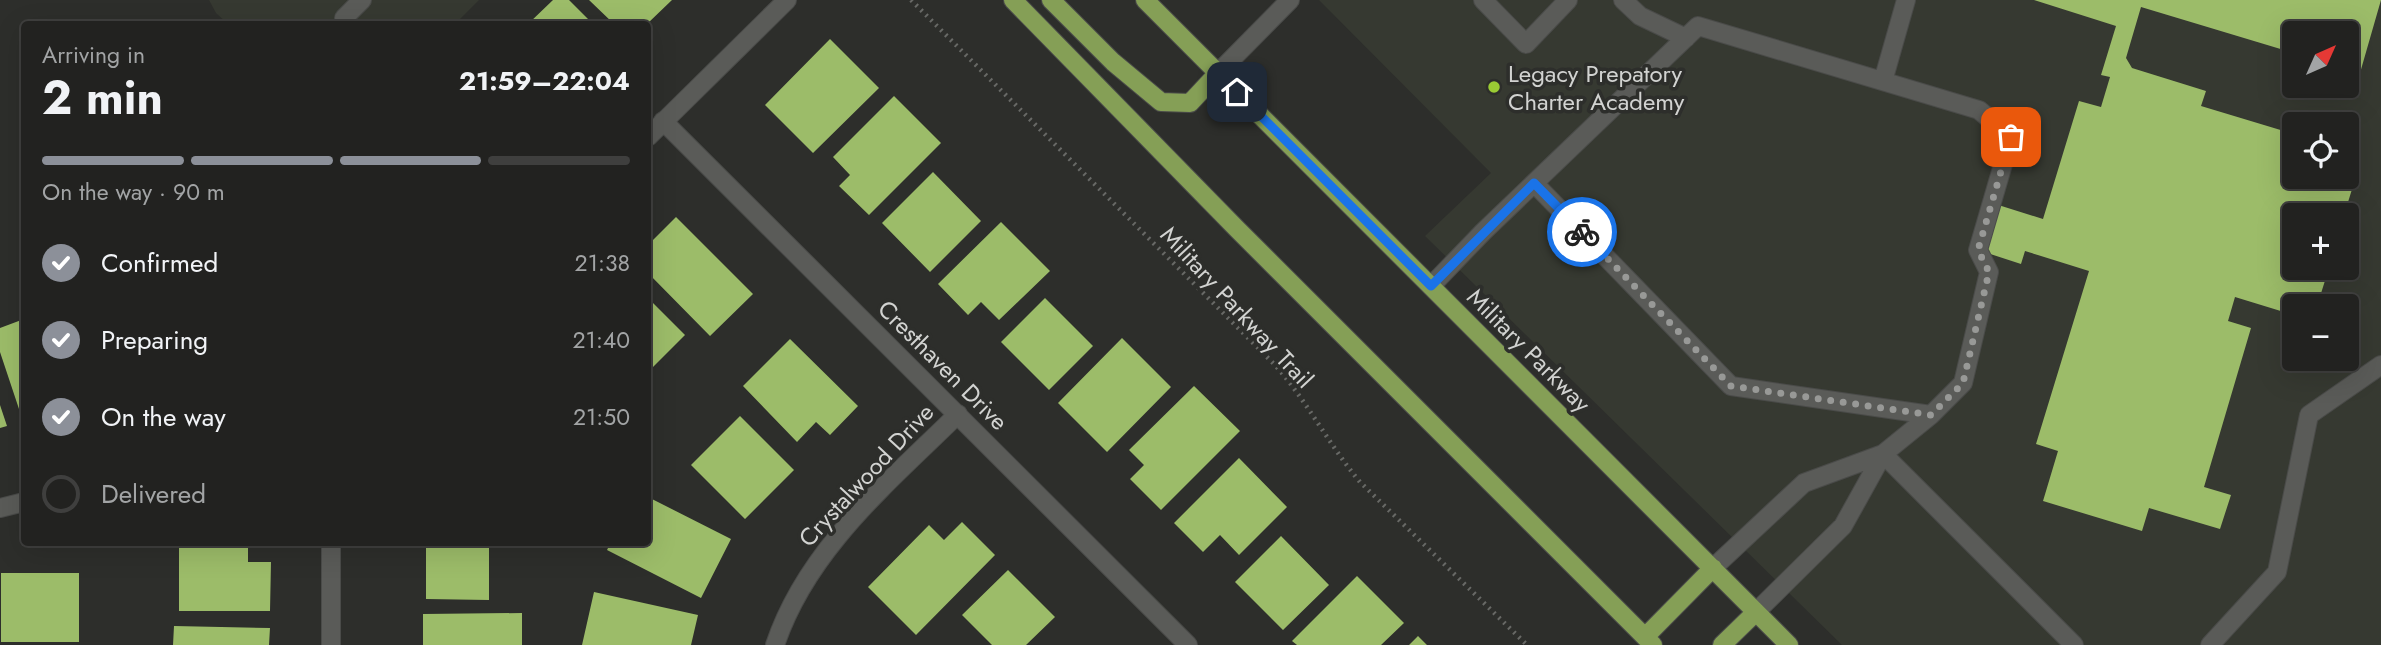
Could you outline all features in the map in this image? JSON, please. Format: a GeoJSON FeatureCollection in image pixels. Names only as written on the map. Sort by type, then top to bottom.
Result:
{"type":"FeatureCollection","features":[{"type":"Feature","properties":{"kind":"main road"},"geometry":{"type":"LineString","coordinates":[[1013,0],[1237,229],[1649,641],[1713,568]]}},
{"type":"Feature","properties":{"kind":"main road"},"geometry":{"type":"LineString","coordinates":[[1051,0],[1113,62],[1161,102],[1190,103],[1218,73]]}},
{"type":"Feature","properties":{"kind":"main road","name":"Military Parkway"},"geometry":{"type":"LineString","coordinates":[[1145,0],[1789,645]]}},
{"type":"Feature","properties":{"kind":"main road"},"geometry":{"type":"LineString","coordinates":[[1722,645],[1756,612]]}},
{"type":"Feature","properties":{"kind":"street"},"geometry":{"type":"LineString","coordinates":[[344,18],[362,0]]}},
{"type":"Feature","properties":{"kind":"street"},"geometry":{"type":"LineString","coordinates":[[651,134],[787,0]]}},
{"type":"Feature","properties":{"kind":"street"},"geometry":{"type":"LineString","coordinates":[[1218,73],[1290,0]]}},
{"type":"Feature","properties":{"kind":"street"},"geometry":{"type":"LineString","coordinates":[[1483,0],[1526,44],[1568,0]]}},
{"type":"Feature","properties":{"kind":"street"},"geometry":{"type":"LineString","coordinates":[[1623,0],[1640,16],[1686,38]]}},
{"type":"Feature","properties":{"kind":"street"},"geometry":{"type":"LineString","coordinates":[[1883,81],[1906,0]]}},
{"type":"Feature","properties":{"kind":"street"},"geometry":{"type":"LineString","coordinates":[[1431,286],[1698,26],[1979,110],[2011,137],[1978,250],[1989,272],[1963,383],[1931,415],[1883,454],[1804,483],[1713,568]]}},
{"type":"Feature","properties":{"kind":"street","name":"Cresthaven Drive"},"geometry":{"type":"LineString","coordinates":[[663,121],[1188,645]]}},
{"type":"Feature","properties":{"kind":"street"},"geometry":{"type":"LineString","coordinates":[[1534,183],[1731,386],[1931,415]]}},
{"type":"Feature","properties":{"kind":"street"},"geometry":{"type":"LineString","coordinates":[[2210,645],[2277,572],[2309,415],[2381,365]]}},
{"type":"Feature","properties":{"kind":"street","name":"Crystalwood Drive"},"geometry":{"type":"LineString","coordinates":[[775,645],[781,627],[810,571],[845,526],[958,414]]}},
{"type":"Feature","properties":{"kind":"street"},"geometry":{"type":"LineString","coordinates":[[1756,612],[1843,526],[1883,454]]}},
{"type":"Feature","properties":{"kind":"street"},"geometry":{"type":"LineString","coordinates":[[1883,454],[2074,645]]}},
{"type":"Feature","properties":{"kind":"street"},"geometry":{"type":"LineString","coordinates":[[0,508],[21,503]]}},
{"type":"Feature","properties":{"kind":"street"},"geometry":{"type":"LineString","coordinates":[[331,546],[331,645]]}},
{"type":"Feature","properties":{"kind":"path","name":"Military Parkway Trail"},"geometry":{"type":"LineString","coordinates":[[911,0],[1275,365],[1290,382],[1338,456],[1360,482],[1527,645]]}},
{"type":"Feature","properties":{"kind":"shaded area"},"geometry":{"type":"Polygon","coordinates":[[[209,0],[479,0],[458,21],[225,21],[216,13],[209,0]]]}},
{"type":"Feature","properties":{"kind":"shaded area"},"geometry":{"type":"Polygon","coordinates":[[[1319,0],[2381,0],[2381,645],[1842,645],[1425,236],[1491,173],[1319,0]]]}},
{"type":"Feature","properties":{"kind":"building"},"geometry":{"type":"Polygon","coordinates":[[[553,0],[569,0],[590,21],[531,21],[553,0]]]}},
{"type":"Feature","properties":{"kind":"building"},"geometry":{"type":"Polygon","coordinates":[[[589,0],[672,0],[650,21],[611,21],[589,0]]]}},
{"type":"Feature","properties":{"kind":"building"},"geometry":{"type":"Polygon","coordinates":[[[2034,0],[2381,0],[2360,73],[2359,21],[2282,21],[2282,49],[2141,7],[2126,58],[2132,68],[2206,91],[2201,106],[2282,130],[2282,189],[2352,189],[2348,203],[2282,203],[2282,280],[2325,280],[2321,294],[2282,294],[2282,311],[2235,297],[2228,321],[2251,328],[2204,487],[2231,495],[2220,529],[2149,508],[2142,531],[2043,501],[2058,451],[2036,444],[2089,271],[2025,251],[2021,264],[1978,250],[1992,203],[2043,219],[2079,101],[2101,107],[2110,77],[2101,75],[2116,26],[2034,0]]]}},
{"type":"Feature","properties":{"kind":"building"},"geometry":{"type":"Polygon","coordinates":[[[830,39],[879,88],[813,153],[765,105],[830,39]]]}},
{"type":"Feature","properties":{"kind":"building"},"geometry":{"type":"Polygon","coordinates":[[[894,96],[941,143],[869,215],[839,186],[850,175],[833,157],[894,96]]]}},
{"type":"Feature","properties":{"kind":"building"},"geometry":{"type":"Polygon","coordinates":[[[933,172],[981,221],[930,272],[882,223],[933,172]]]}},
{"type":"Feature","properties":{"kind":"building"},"geometry":{"type":"Polygon","coordinates":[[[676,217],[753,294],[710,336],[651,276],[651,242],[676,217]]]}},
{"type":"Feature","properties":{"kind":"building"},"geometry":{"type":"Polygon","coordinates":[[[1001,222],[1050,271],[999,320],[981,302],[968,315],[938,284],[1001,222]]]}},
{"type":"Feature","properties":{"kind":"building"},"geometry":{"type":"Polygon","coordinates":[[[1045,298],[1093,346],[1049,390],[1001,342],[1045,298]]]}},
{"type":"Feature","properties":{"kind":"building"},"geometry":{"type":"Polygon","coordinates":[[[651,301],[685,335],[651,369],[651,301]]]}},
{"type":"Feature","properties":{"kind":"building"},"geometry":{"type":"Polygon","coordinates":[[[21,320],[21,415],[0,352],[0,328],[21,320]]]}},
{"type":"Feature","properties":{"kind":"building"},"geometry":{"type":"Polygon","coordinates":[[[1122,338],[1171,387],[1107,452],[1058,403],[1122,338]]]}},
{"type":"Feature","properties":{"kind":"building"},"geometry":{"type":"Polygon","coordinates":[[[790,339],[858,406],[830,435],[816,422],[797,442],[743,386],[790,339]]]}},
{"type":"Feature","properties":{"kind":"building"},"geometry":{"type":"Polygon","coordinates":[[[1194,386],[1240,431],[1161,510],[1130,479],[1144,465],[1129,450],[1194,386]]]}},
{"type":"Feature","properties":{"kind":"building"},"geometry":{"type":"Polygon","coordinates":[[[0,405],[7,426],[0,428],[0,405]]]}},
{"type":"Feature","properties":{"kind":"building"},"geometry":{"type":"Polygon","coordinates":[[[740,416],[794,470],[745,519],[691,465],[740,416]]]}},
{"type":"Feature","properties":{"kind":"building"},"geometry":{"type":"Polygon","coordinates":[[[1239,458],[1287,507],[1239,555],[1220,535],[1203,552],[1174,523],[1239,458]]]}},
{"type":"Feature","properties":{"kind":"building"},"geometry":{"type":"Polygon","coordinates":[[[651,499],[731,539],[701,598],[607,550],[609,546],[651,546],[651,499]]]}},
{"type":"Feature","properties":{"kind":"building"},"geometry":{"type":"Polygon","coordinates":[[[962,522],[995,555],[916,635],[868,587],[929,525],[944,540],[962,522]]]}},
{"type":"Feature","properties":{"kind":"building"},"geometry":{"type":"Polygon","coordinates":[[[1281,536],[1329,585],[1283,630],[1235,582],[1281,536]]]}},
{"type":"Feature","properties":{"kind":"building"},"geometry":{"type":"Polygon","coordinates":[[[179,546],[248,546],[248,562],[271,562],[270,611],[179,611],[179,546]]]}},
{"type":"Feature","properties":{"kind":"building"},"geometry":{"type":"Polygon","coordinates":[[[426,546],[489,546],[489,600],[426,599],[426,546]]]}},
{"type":"Feature","properties":{"kind":"building"},"geometry":{"type":"Polygon","coordinates":[[[1008,570],[1055,617],[1026,645],[992,645],[962,615],[1008,570]]]}},
{"type":"Feature","properties":{"kind":"building"},"geometry":{"type":"Polygon","coordinates":[[[1,573],[79,573],[79,642],[1,642],[1,573]]]}},
{"type":"Feature","properties":{"kind":"building"},"geometry":{"type":"Polygon","coordinates":[[[1357,576],[1404,623],[1381,645],[1297,645],[1292,641],[1357,576]]]}},
{"type":"Feature","properties":{"kind":"building"},"geometry":{"type":"Polygon","coordinates":[[[594,592],[698,615],[691,645],[582,645],[594,592]]]}},
{"type":"Feature","properties":{"kind":"building"},"geometry":{"type":"Polygon","coordinates":[[[522,613],[522,645],[423,645],[423,614],[522,613]]]}},
{"type":"Feature","properties":{"kind":"building"},"geometry":{"type":"Polygon","coordinates":[[[174,626],[270,628],[269,645],[173,645],[174,626]]]}},
{"type":"Feature","properties":{"kind":"building"},"geometry":{"type":"Polygon","coordinates":[[[1418,636],[1427,645],[1409,645],[1418,636]]]}},
{"type":"Feature","properties":{"kind":"way so far"},"geometry":{"type":"LineString","coordinates":[[1582,232],[1731,386],[1931,415],[1963,383],[1989,272],[1978,250],[2011,137]]}},
{"type":"Feature","properties":{"kind":"place","name":"Legacy Prepatory Charter Academy"},"geometry":{"type":"Point","coordinates":[1494,87]}},
{"type":"Feature","properties":{"kind":"route"},"geometry":{"type":"LineString","coordinates":[[1237,92],[1431,286],[1534,183],[1582,232]]}}]}
